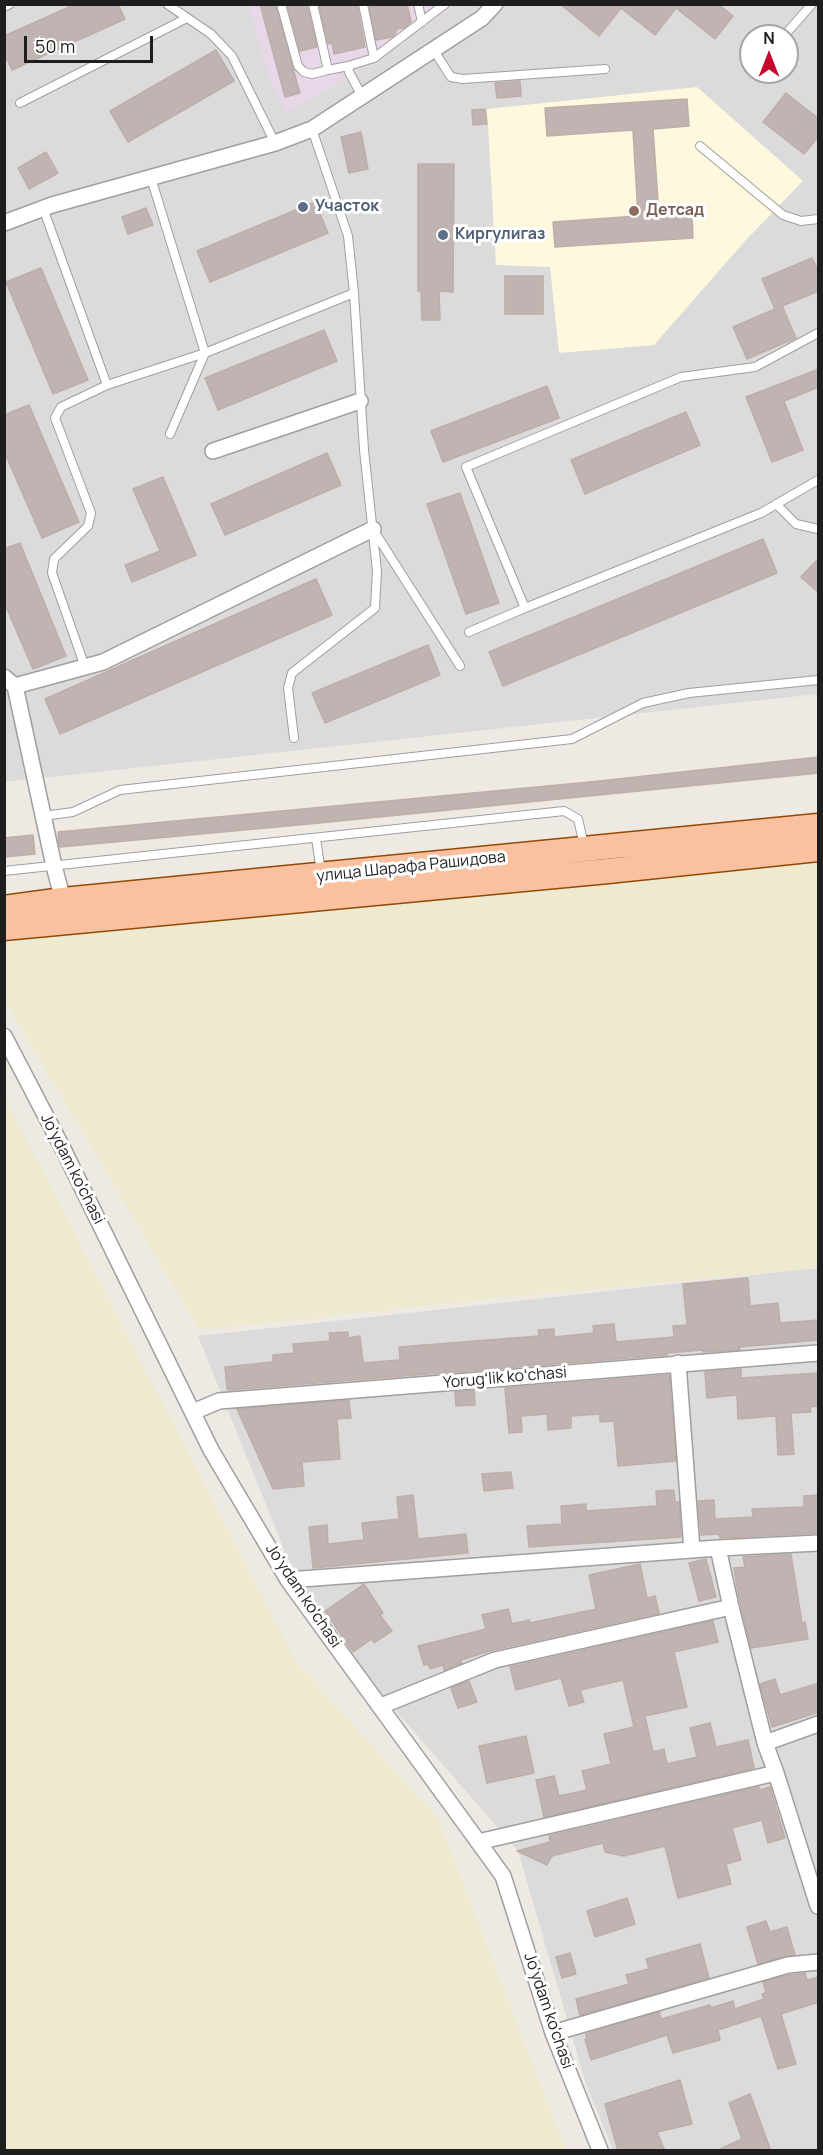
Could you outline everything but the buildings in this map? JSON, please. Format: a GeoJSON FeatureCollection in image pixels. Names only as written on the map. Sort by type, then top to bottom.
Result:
{"type":"FeatureCollection","features":[{"type":"Feature","properties":{"kind":"main road","name":"улица Шарафа Рашидова"},"geometry":{"type":"LineString","coordinates":[[4,908],[63,900],[322,875],[599,856],[819,826]]}},
{"type":"Feature","properties":{"kind":"main road"},"geometry":{"type":"LineString","coordinates":[[4,928],[599,856],[819,849]]}},
{"type":"Feature","properties":{"kind":"street"},"geometry":{"type":"LineString","coordinates":[[4,223],[43,208],[275,143],[312,129],[482,18],[495,4]]}},
{"type":"Feature","properties":{"kind":"street"},"geometry":{"type":"LineString","coordinates":[[213,451],[360,401]]}},
{"type":"Feature","properties":{"kind":"street"},"geometry":{"type":"LineString","coordinates":[[63,900],[10,682],[103,662],[373,530]]}},
{"type":"Feature","properties":{"kind":"street","name":"Jo'ydam ko'chasi"},"geometry":{"type":"LineString","coordinates":[[4,1036],[69,1161],[211,1450],[288,1580],[503,1876],[553,2033],[600,2151]]}},
{"type":"Feature","properties":{"kind":"street","name":"Yorugʻlik koʻchasi"},"geometry":{"type":"LineString","coordinates":[[193,1412],[219,1401],[819,1353]]}},
{"type":"Feature","properties":{"kind":"street"},"geometry":{"type":"LineString","coordinates":[[678,1363],[692,1550]]}},
{"type":"Feature","properties":{"kind":"street"},"geometry":{"type":"LineString","coordinates":[[288,1580],[718,1548],[819,1543]]}},
{"type":"Feature","properties":{"kind":"street"},"geometry":{"type":"LineString","coordinates":[[718,1548],[765,1743],[819,1906]]}},
{"type":"Feature","properties":{"kind":"street"},"geometry":{"type":"LineString","coordinates":[[381,1706],[495,1660],[731,1607]]}},
{"type":"Feature","properties":{"kind":"street"},"geometry":{"type":"LineString","coordinates":[[765,1743],[819,1724]]}},
{"type":"Feature","properties":{"kind":"street"},"geometry":{"type":"LineString","coordinates":[[478,1842],[776,1773]]}},
{"type":"Feature","properties":{"kind":"street"},"geometry":{"type":"LineString","coordinates":[[553,2033],[788,1965],[819,1962]]}},
{"type":"Feature","properties":{"kind":"lane"},"geometry":{"type":"LineString","coordinates":[[4,7],[10,4]]}},
{"type":"Feature","properties":{"kind":"lane"},"geometry":{"type":"LineString","coordinates":[[167,4],[211,34],[232,57],[275,143]]}},
{"type":"Feature","properties":{"kind":"lane"},"geometry":{"type":"LineString","coordinates":[[281,4],[298,66],[304,72],[312,74],[374,58],[445,4]]}},
{"type":"Feature","properties":{"kind":"lane"},"geometry":{"type":"LineString","coordinates":[[313,4],[328,70]]}},
{"type":"Feature","properties":{"kind":"lane"},"geometry":{"type":"LineString","coordinates":[[363,4],[374,58]]}},
{"type":"Feature","properties":{"kind":"lane"},"geometry":{"type":"LineString","coordinates":[[418,4],[422,22]]}},
{"type":"Feature","properties":{"kind":"lane"},"geometry":{"type":"LineString","coordinates":[[794,24],[812,4]]}},
{"type":"Feature","properties":{"kind":"lane"},"geometry":{"type":"LineString","coordinates":[[20,103],[188,18]]}},
{"type":"Feature","properties":{"kind":"lane"},"geometry":{"type":"LineString","coordinates":[[434,49],[451,77],[463,79],[605,69]]}},
{"type":"Feature","properties":{"kind":"lane"},"geometry":{"type":"LineString","coordinates":[[348,66],[362,96]]}},
{"type":"Feature","properties":{"kind":"lane"},"geometry":{"type":"LineString","coordinates":[[294,738],[288,688],[292,674],[375,608],[377,571],[360,401],[354,293],[348,236],[312,129]]}},
{"type":"Feature","properties":{"kind":"lane"},"geometry":{"type":"LineString","coordinates":[[700,146],[783,215],[801,221],[819,219]]}},
{"type":"Feature","properties":{"kind":"lane"},"geometry":{"type":"LineString","coordinates":[[151,178],[204,353],[170,434]]}},
{"type":"Feature","properties":{"kind":"lane"},"geometry":{"type":"LineString","coordinates":[[43,208],[107,385]]}},
{"type":"Feature","properties":{"kind":"lane"},"geometry":{"type":"LineString","coordinates":[[85,667],[52,573],[54,559],[88,526],[92,513],[55,418],[61,407],[107,385],[204,353],[354,293]]}},
{"type":"Feature","properties":{"kind":"lane"},"geometry":{"type":"LineString","coordinates":[[525,608],[466,467],[681,377],[755,367],[819,333]]}},
{"type":"Feature","properties":{"kind":"lane"},"geometry":{"type":"LineString","coordinates":[[469,632],[761,513],[819,480]]}},
{"type":"Feature","properties":{"kind":"lane"},"geometry":{"type":"LineString","coordinates":[[776,504],[796,524],[819,529]]}},
{"type":"Feature","properties":{"kind":"lane"},"geometry":{"type":"LineString","coordinates":[[373,530],[460,666]]}},
{"type":"Feature","properties":{"kind":"lane"},"geometry":{"type":"LineString","coordinates":[[43,816],[73,812],[120,790],[572,739],[643,704],[666,698],[689,693],[819,680]]}},
{"type":"Feature","properties":{"kind":"lane"},"geometry":{"type":"LineString","coordinates":[[4,871],[564,811],[578,819],[599,856]]}},
{"type":"Feature","properties":{"kind":"lane"},"geometry":{"type":"LineString","coordinates":[[316,838],[322,875]]}},
{"type":"Feature","properties":{"kind":"shaded area"},"geometry":{"type":"Polygon","coordinates":[[[4,5],[818,5],[818,694],[5,782],[4,5]]]}},
{"type":"Feature","properties":{"kind":"shaded area"},"geometry":{"type":"Polygon","coordinates":[[[248,5],[456,5],[383,56],[286,113],[270,79],[248,5]]]}},
{"type":"Feature","properties":{"kind":"shaded area","name":"Детсад"},"geometry":{"type":"Polygon","coordinates":[[[697,87],[803,181],[745,241],[654,345],[559,353],[550,267],[496,265],[487,109],[697,87]]]}},
{"type":"Feature","properties":{"kind":"shaded area"},"geometry":{"type":"Polygon","coordinates":[[[818,859],[818,1268],[509,1297],[199,1330],[5,1001],[4,942],[818,859]]]}},
{"type":"Feature","properties":{"kind":"shaded area"},"geometry":{"type":"Polygon","coordinates":[[[5,1097],[296,1661],[438,1818],[566,2150],[5,2150],[5,1097]]]}},
{"type":"Feature","properties":{"kind":"shaded area"},"geometry":{"type":"Polygon","coordinates":[[[818,1268],[818,2150],[613,2150],[586,2084],[518,1851],[370,1681],[305,1588],[287,1557],[198,1336],[818,1268]]]}},
{"type":"Feature","properties":{"kind":"place","name":"Участок"},"geometry":{"type":"Point","coordinates":[303,207]}},
{"type":"Feature","properties":{"kind":"place","name":"Детсад"},"geometry":{"type":"Point","coordinates":[634,211]}},
{"type":"Feature","properties":{"kind":"place","name":"Киргулигаз"},"geometry":{"type":"Point","coordinates":[443,235]}}]}
